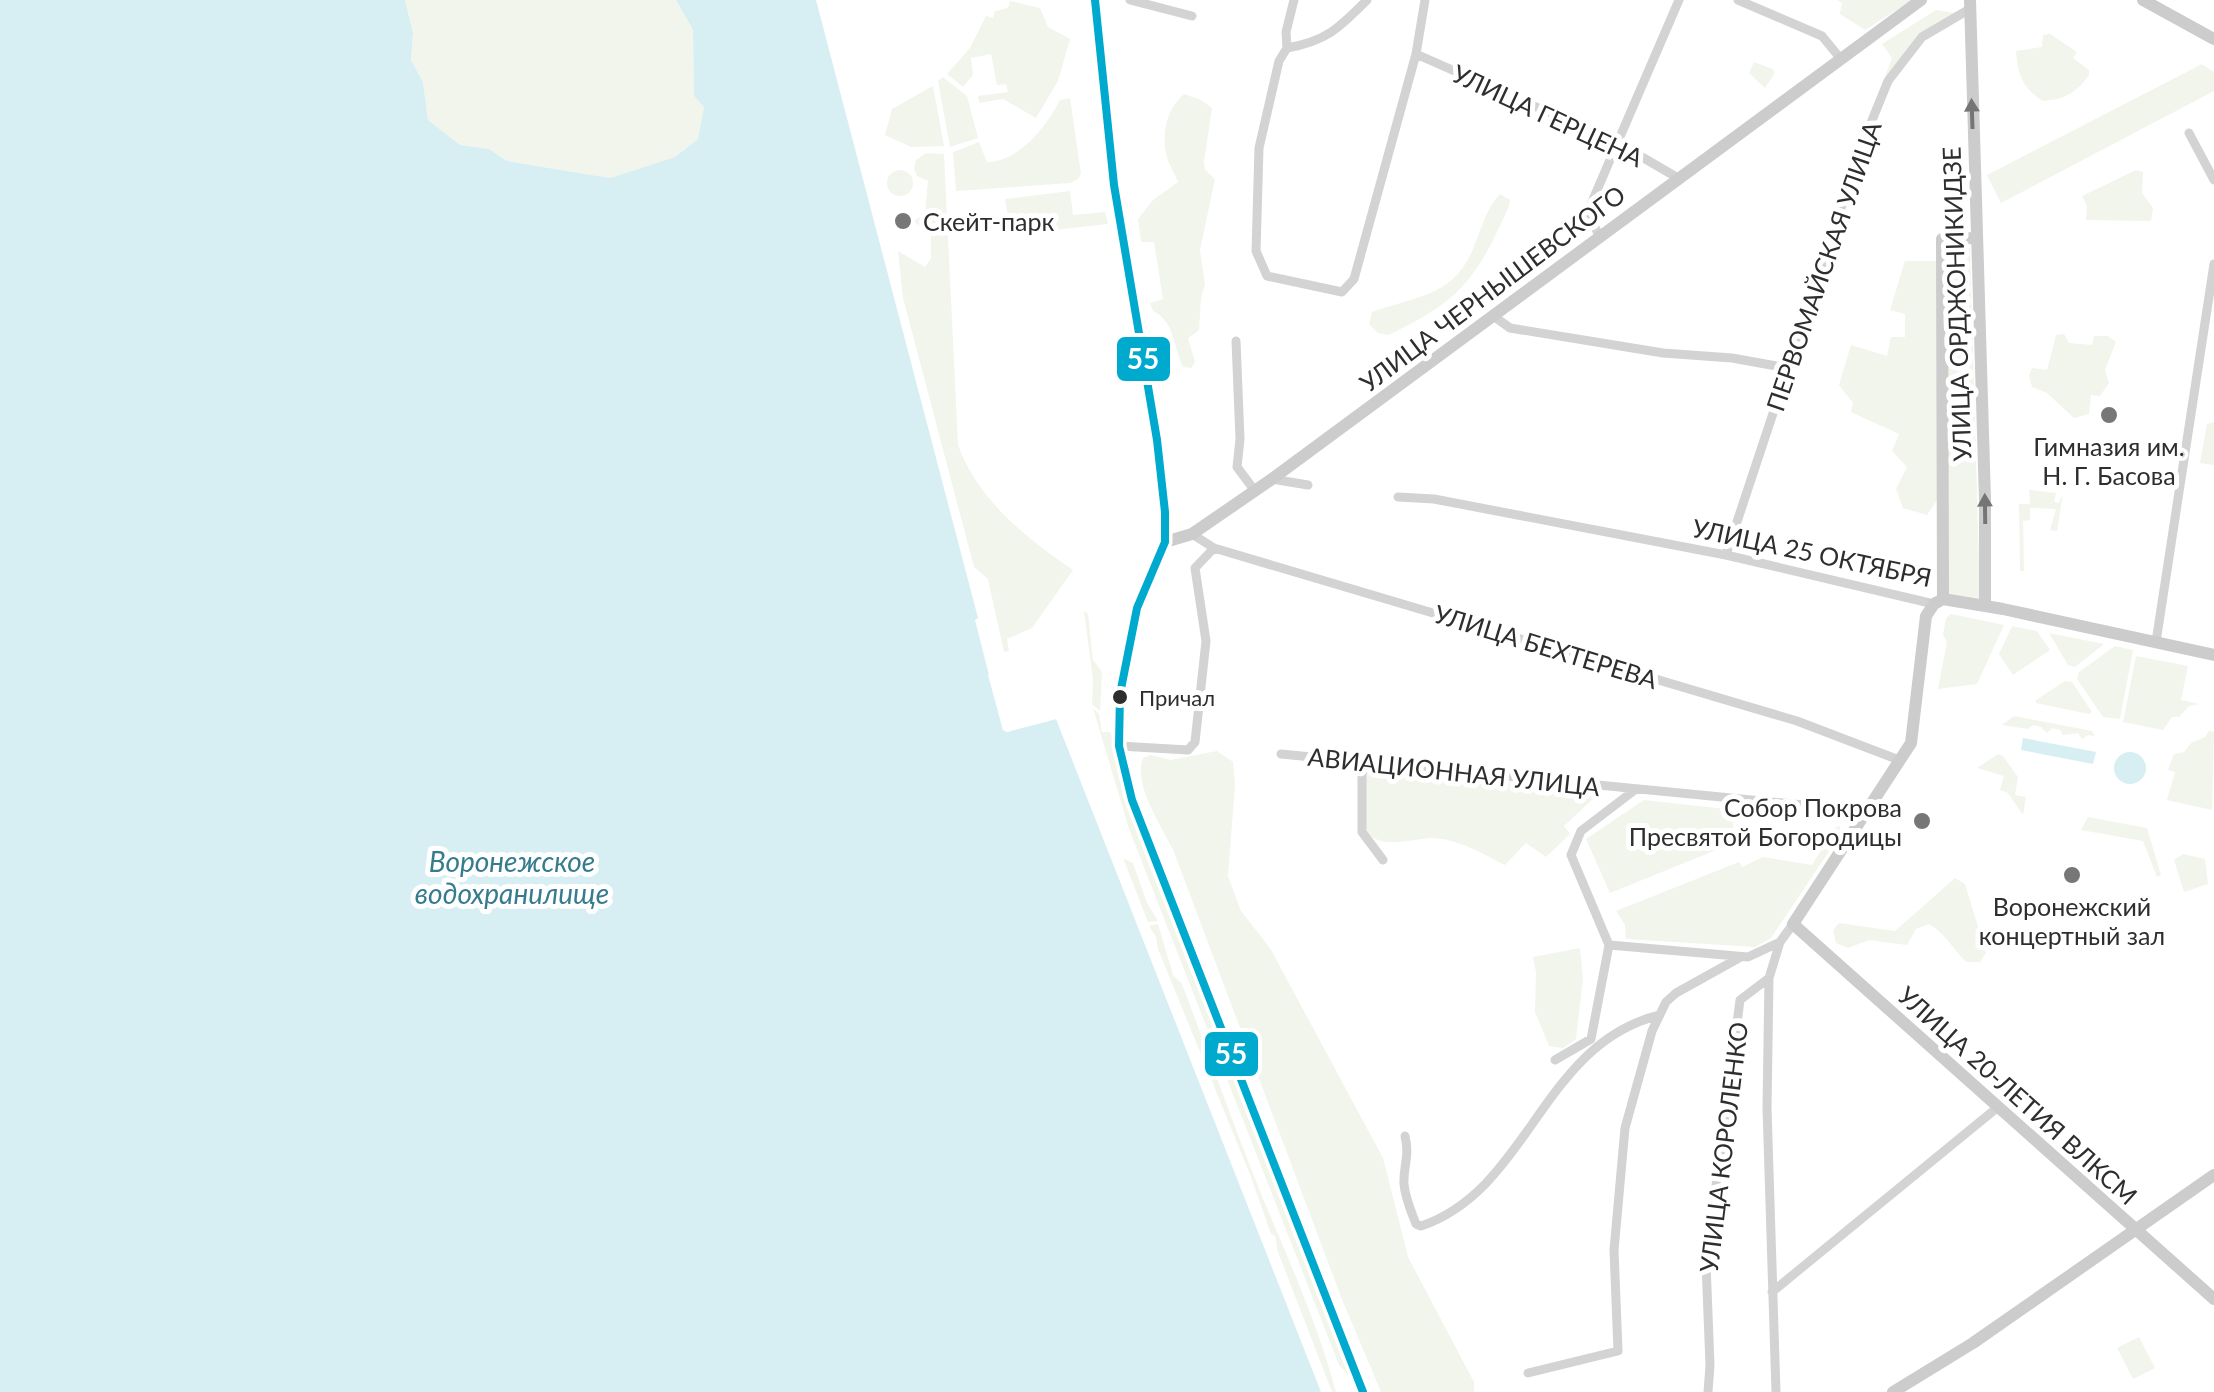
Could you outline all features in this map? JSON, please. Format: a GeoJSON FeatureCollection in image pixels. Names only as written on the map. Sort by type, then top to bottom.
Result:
{"type":"FeatureCollection","features":[{"type":"Feature","properties":{"kind":"street"},"geometry":{"type":"LineString","coordinates":[[1095,0],[1114,184],[1166,512],[1165,542],[1137,608],[1128,646],[1120,694],[1119,746],[1132,800],[1363,1392]]}},
{"type":"Feature","properties":{"kind":"street"},"geometry":{"type":"LineString","coordinates":[[1130,0],[1192,16]]}},
{"type":"Feature","properties":{"kind":"street"},"geometry":{"type":"LineString","coordinates":[[1294,0],[1260,148],[1256,250],[1267,276],[1342,292],[1354,279],[1416,54],[1425,0]]}},
{"type":"Feature","properties":{"kind":"street"},"geometry":{"type":"LineString","coordinates":[[1286,48],[1310,44],[1333,34],[1367,0]]}},
{"type":"Feature","properties":{"kind":"street"},"geometry":{"type":"LineString","coordinates":[[1600,236],[1588,211],[1679,0]]}},
{"type":"Feature","properties":{"kind":"street"},"geometry":{"type":"LineString","coordinates":[[1738,0],[1822,36],[1840,58]]}},
{"type":"Feature","properties":{"kind":"street","name":"УЛИЦА ЧЕРНЫШЕВСКОГО"},"geometry":{"type":"LineString","coordinates":[[1165,542],[1192,534],[1256,491],[1920,0]]}},
{"type":"Feature","properties":{"kind":"street"},"geometry":{"type":"LineString","coordinates":[[2143,0],[2214,39]]}},
{"type":"Feature","properties":{"kind":"street","name":"УЛИЦА ОРДЖОНИКИДЗЕ"},"geometry":{"type":"LineString","coordinates":[[1969,5],[1985,606]]}},
{"type":"Feature","properties":{"kind":"street","name":"ПЕРВОМАЙСКАЯ УЛИЦА"},"geometry":{"type":"LineString","coordinates":[[1726,555],[1862,144],[1888,81],[1922,37],[1969,5]]}},
{"type":"Feature","properties":{"kind":"street","name":"УЛИЦА ГЕРЦЕНА"},"geometry":{"type":"LineString","coordinates":[[1416,54],[1618,143],[1678,178]]}},
{"type":"Feature","properties":{"kind":"street"},"geometry":{"type":"LineString","coordinates":[[2189,134],[2214,180]]}},
{"type":"Feature","properties":{"kind":"street","name":"УЛИЦА ОРДЖОНИКИДЗЕ"},"geometry":{"type":"LineString","coordinates":[[1792,924],[1913,736],[1926,616],[1938,602],[1942,239],[1977,238]]}},
{"type":"Feature","properties":{"kind":"street"},"geometry":{"type":"LineString","coordinates":[[2156,642],[2214,264]]}},
{"type":"Feature","properties":{"kind":"street"},"geometry":{"type":"LineString","coordinates":[[1492,315],[1510,328],[1788,368]]}},
{"type":"Feature","properties":{"kind":"street"},"geometry":{"type":"LineString","coordinates":[[1236,341],[1240,439],[1237,467],[1256,491]]}},
{"type":"Feature","properties":{"kind":"street"},"geometry":{"type":"LineString","coordinates":[[1272,479],[1308,485]]}},
{"type":"Feature","properties":{"kind":"street","name":"УЛИЦА 25 ОКТЯБРЯ"},"geometry":{"type":"LineString","coordinates":[[1398,498],[1434,499],[1726,555],[1938,602],[1985,606],[2214,655]]}},
{"type":"Feature","properties":{"kind":"street","name":"УЛИЦА БЕХТЕРЕВА"},"geometry":{"type":"LineString","coordinates":[[1192,534],[1214,548],[1797,721],[1900,760]]}},
{"type":"Feature","properties":{"kind":"street"},"geometry":{"type":"LineString","coordinates":[[1119,746],[1188,750],[1195,742],[1206,641],[1195,568],[1214,548]]}},
{"type":"Feature","properties":{"kind":"street","name":"АВИАЦИОННАЯ УЛИЦА"},"geometry":{"type":"LineString","coordinates":[[1281,754],[1864,810]]}},
{"type":"Feature","properties":{"kind":"street"},"geometry":{"type":"LineString","coordinates":[[1362,762],[1362,832],[1383,860]]}},
{"type":"Feature","properties":{"kind":"street"},"geometry":{"type":"LineString","coordinates":[[1555,1060],[1591,1040],[1609,946],[1571,855],[1581,831],[1636,788]]}},
{"type":"Feature","properties":{"kind":"street"},"geometry":{"type":"LineString","coordinates":[[1776,1392],[1767,1108],[1769,978],[1780,942],[1792,924]]}},
{"type":"Feature","properties":{"kind":"street","name":"УЛИЦА 20-ЛЕТИЯ ВЛКСМ"},"geometry":{"type":"LineString","coordinates":[[1792,924],[2214,1300]]}},
{"type":"Feature","properties":{"kind":"street"},"geometry":{"type":"LineString","coordinates":[[1528,1374],[1618,1351],[1614,1250],[1626,1128],[1652,1032],[1666,1002],[1739,958],[1780,942]]}},
{"type":"Feature","properties":{"kind":"street"},"geometry":{"type":"LineString","coordinates":[[1609,946],[1739,958]]}},
{"type":"Feature","properties":{"kind":"street","name":"УЛИЦА КОРОЛЕНКО"},"geometry":{"type":"LineString","coordinates":[[1708,1392],[1706,1264],[1740,1000],[1769,978]]}},
{"type":"Feature","properties":{"kind":"street"},"geometry":{"type":"LineString","coordinates":[[1406,1136],[1410,1156],[1404,1181],[1412,1214],[1421,1226],[1464,1203],[1494,1175],[1569,1072],[1596,1045],[1660,1015]]}},
{"type":"Feature","properties":{"kind":"street"},"geometry":{"type":"LineString","coordinates":[[1772,1292],[1998,1108]]}},
{"type":"Feature","properties":{"kind":"street"},"geometry":{"type":"LineString","coordinates":[[1893,1392],[1973,1343],[2214,1175]]}},
{"type":"Feature","properties":{"kind":"shaded area"},"geometry":{"type":"Polygon","coordinates":[[[405,0],[676,0],[693,30],[694,96],[704,107],[698,139],[675,157],[610,178],[507,161],[489,149],[460,145],[428,120],[423,82],[411,60],[413,33],[405,0]]]}},
{"type":"Feature","properties":{"kind":"shaded area"},"geometry":{"type":"Polygon","coordinates":[[[1837,0],[1912,0],[1865,30],[1840,14],[1842,3],[1837,0]]]}},
{"type":"Feature","properties":{"kind":"shaded area"},"geometry":{"type":"Polygon","coordinates":[[[1010,1],[1040,8],[1048,27],[1070,39],[1058,81],[1036,118],[1003,99],[979,103],[978,96],[1008,92],[1006,84],[997,85],[991,54],[971,58],[973,75],[963,87],[947,74],[970,48],[986,16],[993,18],[995,11],[1008,8],[1010,1]]]}},
{"type":"Feature","properties":{"kind":"shaded area"},"geometry":{"type":"Polygon","coordinates":[[[1936,10],[1956,13],[1940,22],[1884,79],[1892,58],[1882,44],[1936,10]]]}},
{"type":"Feature","properties":{"kind":"shaded area"},"geometry":{"type":"Polygon","coordinates":[[[2050,34],[2077,52],[2073,58],[2089,70],[2089,75],[2069,94],[2043,101],[2022,80],[2016,51],[2042,47],[2043,35],[2050,34]]]}},
{"type":"Feature","properties":{"kind":"shaded area"},"geometry":{"type":"Polygon","coordinates":[[[1754,62],[1775,73],[1765,88],[1749,73],[1754,62]]]}},
{"type":"Feature","properties":{"kind":"shaded area"},"geometry":{"type":"Polygon","coordinates":[[[2202,64],[2214,72],[2214,91],[2001,203],[1987,175],[2202,64]]]}},
{"type":"Feature","properties":{"kind":"shaded area"},"geometry":{"type":"Polygon","coordinates":[[[943,77],[967,96],[978,138],[950,147],[938,81],[943,77]]]}},
{"type":"Feature","properties":{"kind":"shaded area"},"geometry":{"type":"Polygon","coordinates":[[[933,86],[944,146],[911,147],[885,135],[892,109],[933,86]]]}},
{"type":"Feature","properties":{"kind":"shaded area"},"geometry":{"type":"Polygon","coordinates":[[[1184,94],[1212,108],[1204,162],[1205,170],[1215,179],[1200,250],[1205,285],[1199,330],[1188,338],[1195,362],[1191,368],[1183,367],[1170,328],[1150,303],[1163,299],[1154,242],[1141,242],[1138,219],[1153,200],[1178,182],[1167,158],[1165,132],[1173,107],[1184,94]]]}},
{"type":"Feature","properties":{"kind":"shaded area"},"geometry":{"type":"Polygon","coordinates":[[[1070,98],[1081,174],[1078,179],[1070,183],[956,191],[953,152],[979,142],[987,162],[1010,156],[1039,131],[1060,100],[1070,98]]]}},
{"type":"Feature","properties":{"kind":"shaded area"},"geometry":{"type":"Polygon","coordinates":[[[926,153],[944,154],[958,445],[978,483],[1005,516],[1073,570],[1032,628],[1007,639],[1009,651],[1004,652],[988,579],[974,567],[903,298],[898,251],[925,267],[931,258],[931,234],[913,221],[925,214],[928,181],[917,176],[914,168],[916,160],[926,153]]]}},
{"type":"Feature","properties":{"kind":"shaded area"},"geometry":{"type":"Polygon","coordinates":[[[900,170],[909,174],[913,183],[909,192],[900,196],[891,192],[887,183],[891,174],[900,170]]]}},
{"type":"Feature","properties":{"kind":"shaded area"},"geometry":{"type":"Polygon","coordinates":[[[2136,170],[2143,172],[2142,193],[2153,208],[2151,221],[2086,220],[2087,206],[2082,196],[2136,170]]]}},
{"type":"Feature","properties":{"kind":"shaded area"},"geometry":{"type":"Polygon","coordinates":[[[1070,191],[1073,215],[1105,212],[1108,224],[1018,234],[1010,228],[1005,199],[1070,191]]]}},
{"type":"Feature","properties":{"kind":"shaded area"},"geometry":{"type":"Polygon","coordinates":[[[1500,194],[1510,200],[1509,206],[1487,252],[1464,285],[1413,323],[1388,335],[1378,333],[1369,324],[1372,312],[1433,292],[1457,275],[1500,194]]]}},
{"type":"Feature","properties":{"kind":"shaded area"},"geometry":{"type":"Polygon","coordinates":[[[1947,248],[1970,248],[1980,599],[1946,593],[1947,248]]]}},
{"type":"Feature","properties":{"kind":"shaded area"},"geometry":{"type":"Polygon","coordinates":[[[1905,261],[1939,261],[1937,500],[1927,515],[1903,508],[1896,489],[1907,467],[1892,451],[1899,434],[1851,412],[1853,403],[1839,385],[1851,345],[1887,356],[1891,337],[1905,337],[1905,314],[1890,310],[1905,261]]]}},
{"type":"Feature","properties":{"kind":"shaded area"},"geometry":{"type":"Polygon","coordinates":[[[2064,334],[2069,343],[2092,345],[2094,336],[2108,336],[2116,342],[2105,370],[2109,383],[2100,396],[2091,395],[2089,414],[2074,418],[2047,393],[2032,387],[2029,376],[2032,368],[2047,370],[2056,335],[2064,334]]]}},
{"type":"Feature","properties":{"kind":"shaded area"},"geometry":{"type":"Polygon","coordinates":[[[2214,422],[2214,465],[2200,463],[2207,424],[2214,422]]]}},
{"type":"Feature","properties":{"kind":"shaded area"},"geometry":{"type":"Polygon","coordinates":[[[2029,490],[2056,493],[2054,502],[2059,503],[2063,493],[2057,531],[2050,530],[2056,509],[2030,508],[2030,520],[2023,521],[2024,571],[2020,571],[2019,504],[2030,504],[2029,490]]]}},
{"type":"Feature","properties":{"kind":"shaded area"},"geometry":{"type":"Polygon","coordinates":[[[1084,611],[1088,614],[1093,660],[1102,672],[1100,711],[1092,704],[1093,680],[1084,611]]]}},
{"type":"Feature","properties":{"kind":"shaded area"},"geometry":{"type":"Polygon","coordinates":[[[1951,614],[2004,625],[1977,684],[1938,689],[1947,642],[1943,635],[1946,618],[1951,614]]]}},
{"type":"Feature","properties":{"kind":"shaded area"},"geometry":{"type":"Polygon","coordinates":[[[2012,626],[2037,631],[2050,650],[2013,675],[1999,654],[2012,626]]]}},
{"type":"Feature","properties":{"kind":"shaded area"},"geometry":{"type":"Polygon","coordinates":[[[2049,633],[2104,644],[2075,667],[2068,665],[2049,633]]]}},
{"type":"Feature","properties":{"kind":"shaded area"},"geometry":{"type":"Polygon","coordinates":[[[2115,646],[2133,650],[2120,719],[2103,717],[2077,679],[2079,672],[2115,646]]]}},
{"type":"Feature","properties":{"kind":"shaded area"},"geometry":{"type":"Polygon","coordinates":[[[2136,656],[2188,666],[2181,700],[2199,704],[2189,706],[2179,717],[2172,717],[2163,730],[2123,722],[2136,656]]]}},
{"type":"Feature","properties":{"kind":"shaded area"},"geometry":{"type":"Polygon","coordinates":[[[2065,681],[2072,682],[2092,712],[2036,703],[2065,681]]]}},
{"type":"Feature","properties":{"kind":"shaded area"},"geometry":{"type":"Polygon","coordinates":[[[1093,708],[1099,714],[1102,732],[1110,732],[1114,741],[1210,1014],[1350,1377],[1339,1365],[1129,829],[1093,708]]]}},
{"type":"Feature","properties":{"kind":"shaded area"},"geometry":{"type":"Polygon","coordinates":[[[2014,716],[2092,731],[2095,736],[2082,739],[2078,733],[2063,735],[2052,728],[2047,733],[2033,725],[2028,729],[2002,725],[2014,716]]]}},
{"type":"Feature","properties":{"kind":"shaded area"},"geometry":{"type":"Polygon","coordinates":[[[2209,731],[2214,732],[2212,810],[2167,800],[2175,772],[2168,770],[2174,754],[2184,752],[2209,731]]]}},
{"type":"Feature","properties":{"kind":"shaded area"},"geometry":{"type":"Polygon","coordinates":[[[1217,751],[1233,762],[1235,785],[1228,876],[1241,911],[1270,948],[1383,1158],[1408,1257],[1474,1382],[1474,1392],[1381,1392],[1341,1297],[1174,852],[1142,781],[1143,758],[1151,755],[1171,760],[1217,751]]]}},
{"type":"Feature","properties":{"kind":"shaded area"},"geometry":{"type":"Polygon","coordinates":[[[1998,754],[2018,777],[2015,795],[2026,797],[2023,815],[2008,793],[2000,790],[2004,776],[1977,768],[1998,754]]]}},
{"type":"Feature","properties":{"kind":"shaded area"},"geometry":{"type":"Polygon","coordinates":[[[1365,771],[1593,788],[1595,797],[1564,826],[1570,834],[1546,857],[1526,843],[1505,865],[1450,841],[1375,839],[1365,822],[1365,771]]]}},
{"type":"Feature","properties":{"kind":"shaded area"},"geometry":{"type":"Polygon","coordinates":[[[1644,800],[1734,810],[1736,842],[1610,893],[1586,839],[1644,800]]]}},
{"type":"Feature","properties":{"kind":"shaded area"},"geometry":{"type":"Polygon","coordinates":[[[2088,817],[2147,828],[2161,875],[2157,877],[2143,841],[2081,830],[2088,817]]]}},
{"type":"Feature","properties":{"kind":"shaded area"},"geometry":{"type":"Polygon","coordinates":[[[1839,826],[1842,832],[1771,938],[1755,947],[1626,939],[1625,925],[1616,911],[1739,862],[1742,867],[1763,857],[1812,865],[1828,839],[1826,831],[1839,826]]]}},
{"type":"Feature","properties":{"kind":"shaded area"},"geometry":{"type":"Polygon","coordinates":[[[2183,854],[2205,859],[2208,884],[2184,892],[2174,860],[2183,854]]]}},
{"type":"Feature","properties":{"kind":"shaded area"},"geometry":{"type":"Polygon","coordinates":[[[1123,858],[1133,863],[1158,921],[1148,922],[1123,858]]]}},
{"type":"Feature","properties":{"kind":"shaded area"},"geometry":{"type":"Polygon","coordinates":[[[1955,878],[1965,884],[1986,953],[1980,962],[1966,962],[1929,924],[1916,929],[1907,945],[1869,940],[1848,948],[1836,943],[1833,930],[1839,923],[1895,931],[1955,878]]]}},
{"type":"Feature","properties":{"kind":"shaded area"},"geometry":{"type":"Polygon","coordinates":[[[1158,924],[1173,975],[1182,984],[1308,1309],[1336,1392],[1332,1392],[1275,1236],[1149,926],[1158,924]]]}},
{"type":"Feature","properties":{"kind":"shaded area"},"geometry":{"type":"Polygon","coordinates":[[[1580,948],[1583,979],[1576,1039],[1563,1048],[1549,1046],[1535,1012],[1533,957],[1580,948]]]}},
{"type":"Feature","properties":{"kind":"shaded area"},"geometry":{"type":"Polygon","coordinates":[[[2139,1337],[2155,1368],[2133,1379],[2117,1348],[2139,1337]]]}},
{"type":"Feature","properties":{"kind":"water","name":"Воронежское водохранилище"},"geometry":{"type":"Polygon","coordinates":[[[0,0],[405,0],[413,33],[411,60],[423,82],[428,120],[460,145],[489,149],[507,161],[610,178],[675,157],[698,139],[704,107],[694,96],[693,30],[676,0],[816,0],[978,618],[975,620],[1003,730],[1056,719],[1321,1392],[0,1392],[0,0]]]}},
{"type":"Feature","properties":{"kind":"water"},"geometry":{"type":"Polygon","coordinates":[[[2023,738],[2096,752],[2093,764],[2021,750],[2023,738]]]}},
{"type":"Feature","properties":{"kind":"water"},"geometry":{"type":"Polygon","coordinates":[[[2130,752],[2141,757],[2146,768],[2141,779],[2130,784],[2119,779],[2114,768],[2119,757],[2130,752]]]}},
{"type":"Feature","properties":{"kind":"pier"},"geometry":{"type":"Polygon","coordinates":[[[993,673],[1008,727],[1054,715],[1056,719],[1003,730],[988,675],[993,673]]]}},
{"type":"Feature","properties":{"kind":"transit line","name":"55"},"geometry":{"type":"LineString","coordinates":[[1095,0],[1114,185],[1157,440],[1165,512],[1165,542],[1137,608],[1120,694],[1119,746],[1132,800],[1363,1392]]}},
{"type":"Feature","properties":{"kind":"place","name":"Скейт-парк"},"geometry":{"type":"Point","coordinates":[903,221]}},
{"type":"Feature","properties":{"kind":"place","name":"Гимназия им. Н. Г. Басова"},"geometry":{"type":"Point","coordinates":[2109,415]}},
{"type":"Feature","properties":{"kind":"place","name":"Причал"},"geometry":{"type":"Point","coordinates":[1120,697]}},
{"type":"Feature","properties":{"kind":"place","name":"Собор Покрова Пресвятой Богородицы"},"geometry":{"type":"Point","coordinates":[1922,821]}},
{"type":"Feature","properties":{"kind":"place","name":"Воронежский концертный зал"},"geometry":{"type":"Point","coordinates":[2072,875]}}]}
